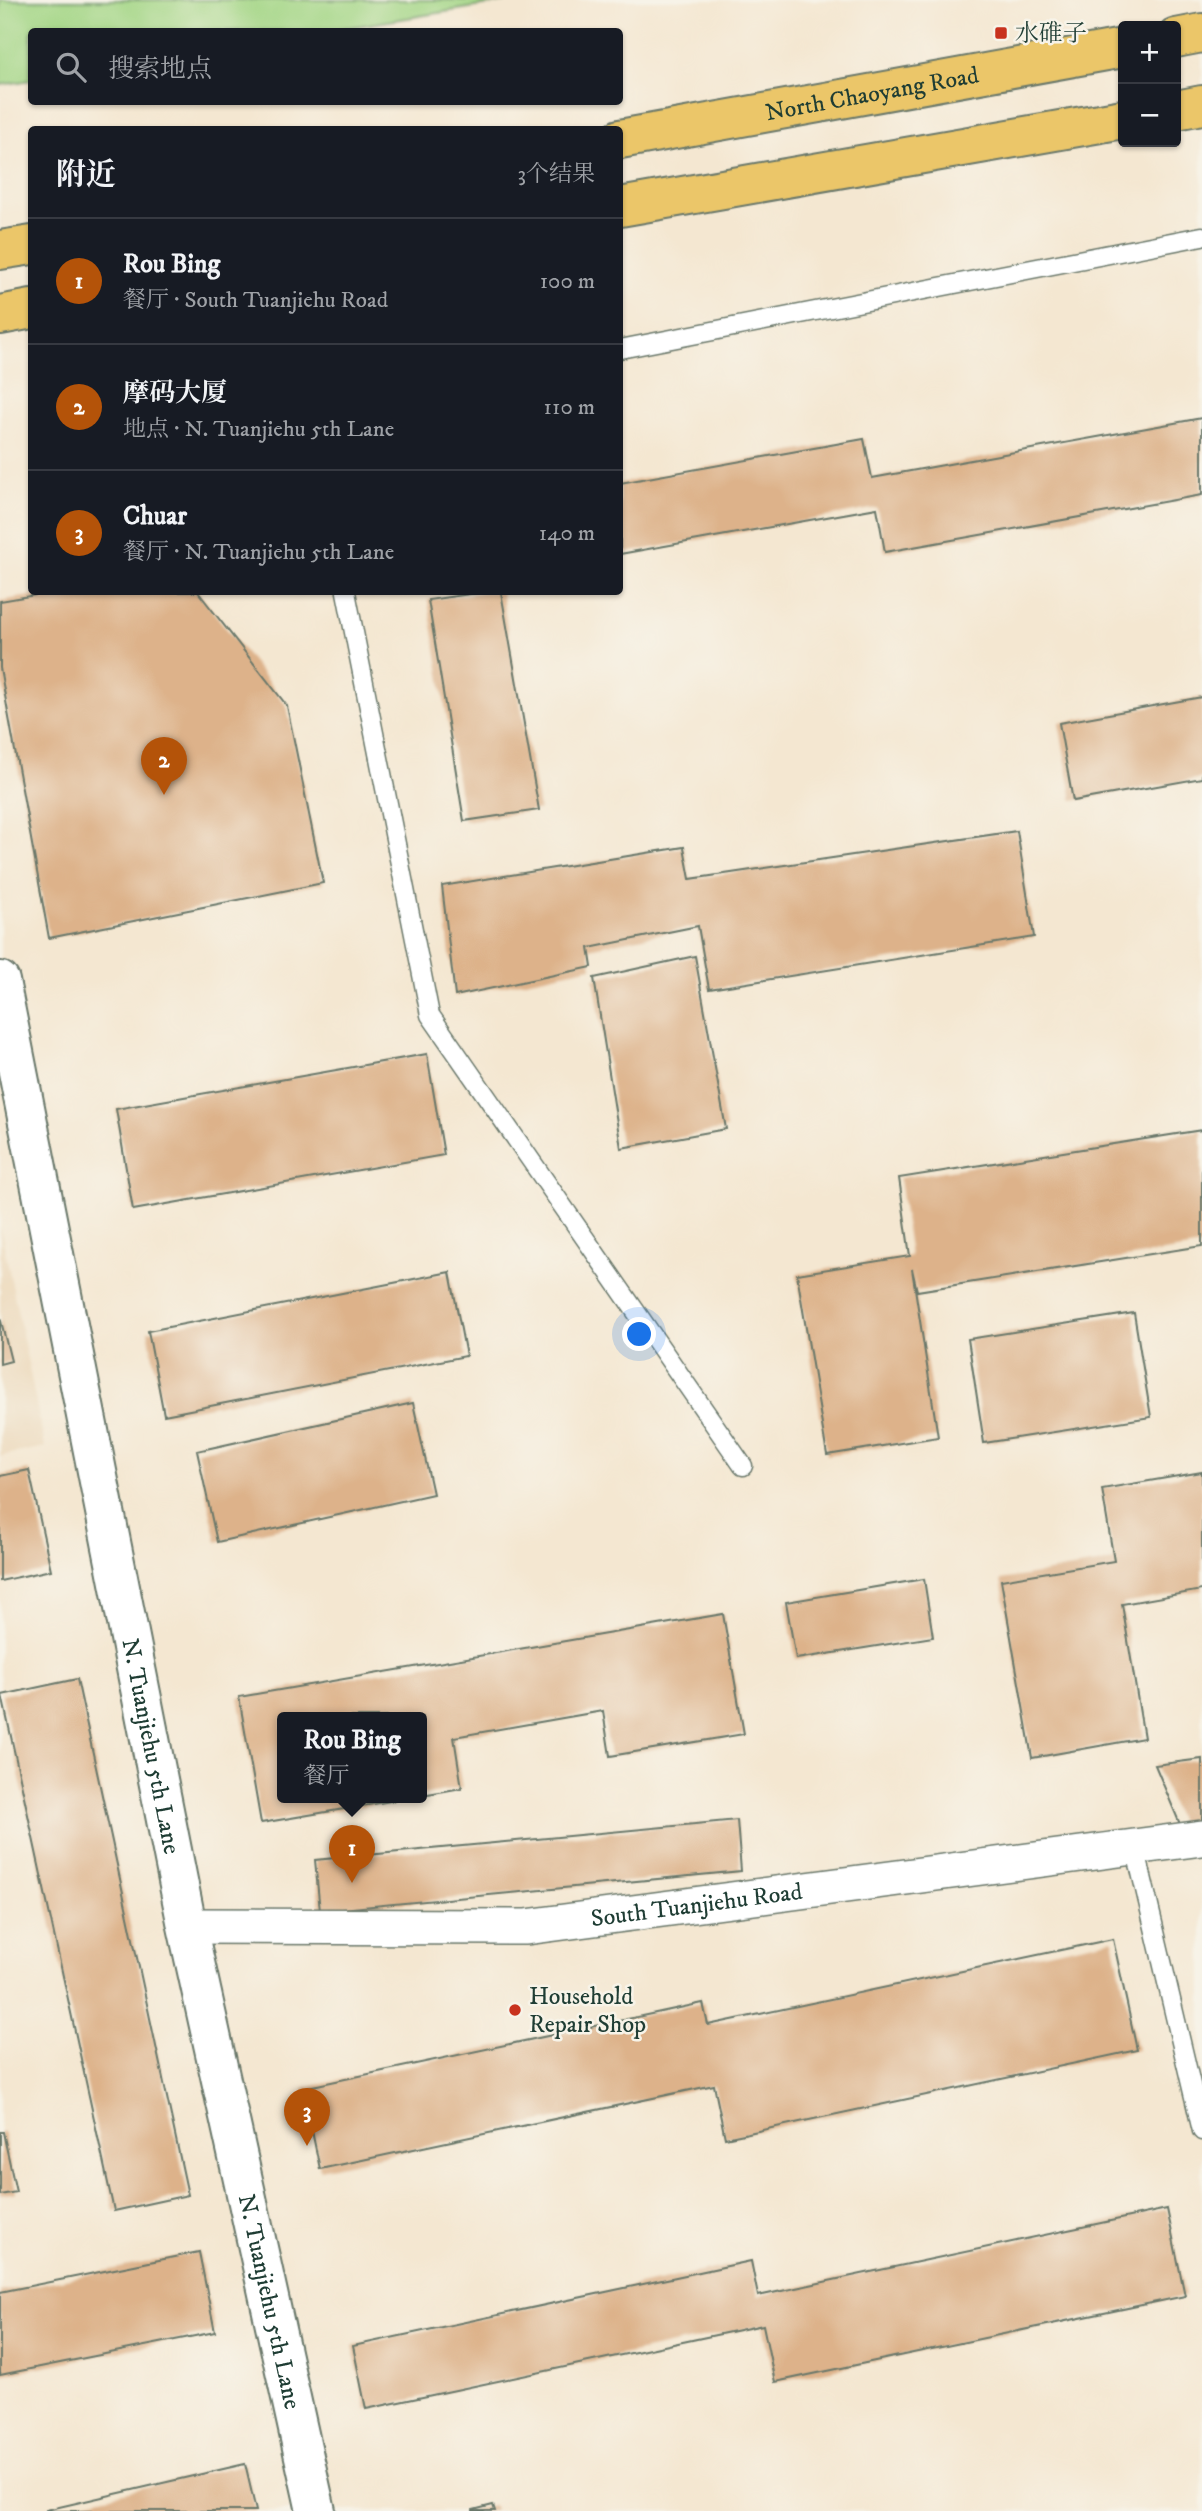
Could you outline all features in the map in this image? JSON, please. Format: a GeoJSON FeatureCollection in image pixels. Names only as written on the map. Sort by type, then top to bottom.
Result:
{"type":"FeatureCollection","features":[{"type":"Feature","properties":{"kind":"main road"},"geometry":{"type":"LineString","coordinates":[[1181,37],[1202,33]]}},
{"type":"Feature","properties":{"kind":"main road","name":"North Chaoyang Road"},"geometry":{"type":"LineString","coordinates":[[623,138],[1118,49]]}},
{"type":"Feature","properties":{"kind":"main road"},"geometry":{"type":"LineString","coordinates":[[1181,109],[1202,105]]}},
{"type":"Feature","properties":{"kind":"main road"},"geometry":{"type":"LineString","coordinates":[[623,206],[1118,120]]}},
{"type":"Feature","properties":{"kind":"main road"},"geometry":{"type":"LineString","coordinates":[[0,250],[28,246]]}},
{"type":"Feature","properties":{"kind":"main road"},"geometry":{"type":"LineString","coordinates":[[0,315],[28,310]]}},
{"type":"Feature","properties":{"kind":"street","name":"N. Tuanjiehu 5th Lane"},"geometry":{"type":"LineString","coordinates":[[0,981],[187,1926],[316,2511]]}},
{"type":"Feature","properties":{"kind":"street","name":"South Tuanjiehu Road"},"geometry":{"type":"LineString","coordinates":[[187,1926],[526,1927],[1202,1838]]}},
{"type":"Feature","properties":{"kind":"lane"},"geometry":{"type":"LineString","coordinates":[[623,348],[1202,236]]}},
{"type":"Feature","properties":{"kind":"lane"},"geometry":{"type":"LineString","coordinates":[[347,595],[430,1015],[743,1466]]}},
{"type":"Feature","properties":{"kind":"lane"},"geometry":{"type":"LineString","coordinates":[[1135,1847],[1202,2131]]}},
{"type":"Feature","properties":{"kind":"shaded area"},"geometry":{"type":"Polygon","coordinates":[[[0,1226],[45,1447],[0,1456],[0,1226]]]}},
{"type":"Feature","properties":{"kind":"green space"},"geometry":{"type":"Polygon","coordinates":[[[0,0],[519,0],[345,28],[28,28],[28,80],[0,85],[0,0]]]}},
{"type":"Feature","properties":{"kind":"building"},"geometry":{"type":"Polygon","coordinates":[[[1202,418],[1202,495],[885,552],[877,508],[623,553],[623,482],[864,439],[872,478],[1202,418]]]}},
{"type":"Feature","properties":{"kind":"building"},"geometry":{"type":"Polygon","coordinates":[[[35,595],[200,595],[287,706],[323,883],[49,938],[0,668],[0,601],[35,595]]]}},
{"type":"Feature","properties":{"kind":"building"},"geometry":{"type":"Polygon","coordinates":[[[463,595],[502,595],[539,810],[464,821],[428,600],[463,595]]]}},
{"type":"Feature","properties":{"kind":"building"},"geometry":{"type":"Polygon","coordinates":[[[1202,697],[1202,778],[1073,801],[1059,723],[1202,697]]]}},
{"type":"Feature","properties":{"kind":"building"},"geometry":{"type":"Polygon","coordinates":[[[1017,831],[1034,937],[709,989],[698,926],[589,948],[592,967],[455,996],[442,886],[684,847],[690,879],[1017,831]]]}},
{"type":"Feature","properties":{"kind":"building"},"geometry":{"type":"Polygon","coordinates":[[[695,956],[726,1129],[621,1148],[594,978],[695,956]]]}},
{"type":"Feature","properties":{"kind":"building"},"geometry":{"type":"Polygon","coordinates":[[[427,1054],[444,1155],[133,1210],[116,1109],[427,1054]]]}},
{"type":"Feature","properties":{"kind":"building"},"geometry":{"type":"Polygon","coordinates":[[[1202,1130],[1202,1246],[917,1291],[912,1269],[938,1437],[827,1455],[797,1274],[910,1256],[899,1178],[1202,1130]]]}},
{"type":"Feature","properties":{"kind":"building"},"geometry":{"type":"Polygon","coordinates":[[[450,1272],[466,1356],[164,1415],[148,1331],[450,1272]]]}},
{"type":"Feature","properties":{"kind":"building"},"geometry":{"type":"Polygon","coordinates":[[[1134,1313],[1151,1417],[984,1443],[968,1339],[1134,1313]]]}},
{"type":"Feature","properties":{"kind":"building"},"geometry":{"type":"Polygon","coordinates":[[[0,1317],[11,1361],[0,1364],[0,1317]]]}},
{"type":"Feature","properties":{"kind":"building"},"geometry":{"type":"Polygon","coordinates":[[[413,1403],[433,1494],[217,1542],[197,1451],[413,1403]]]}},
{"type":"Feature","properties":{"kind":"building"},"geometry":{"type":"Polygon","coordinates":[[[29,1470],[51,1570],[0,1581],[0,1476],[29,1470]]]}},
{"type":"Feature","properties":{"kind":"building"},"geometry":{"type":"Polygon","coordinates":[[[1202,1472],[1202,1590],[1122,1604],[1144,1738],[1032,1758],[1001,1580],[1114,1561],[1102,1489],[1202,1472]]]}},
{"type":"Feature","properties":{"kind":"building"},"geometry":{"type":"Polygon","coordinates":[[[924,1579],[933,1637],[796,1659],[786,1602],[924,1579]]]}},
{"type":"Feature","properties":{"kind":"building"},"geometry":{"type":"Polygon","coordinates":[[[723,1614],[744,1734],[610,1756],[603,1711],[454,1737],[462,1788],[427,1794],[427,1712],[277,1712],[277,1803],[379,1803],[261,1823],[239,1697],[723,1614]]]}},
{"type":"Feature","properties":{"kind":"building"},"geometry":{"type":"Polygon","coordinates":[[[77,1679],[188,2195],[114,2211],[2,1695],[77,1679]]]}},
{"type":"Feature","properties":{"kind":"building"},"geometry":{"type":"Polygon","coordinates":[[[1202,1759],[1202,1826],[1182,1829],[1155,1765],[1202,1759]]]}},
{"type":"Feature","properties":{"kind":"building"},"geometry":{"type":"Polygon","coordinates":[[[737,1820],[741,1871],[320,1911],[315,1860],[737,1820]]]}},
{"type":"Feature","properties":{"kind":"building"},"geometry":{"type":"Polygon","coordinates":[[[1113,1939],[1137,2050],[725,2138],[714,2085],[320,2169],[303,2088],[703,2003],[708,2025],[1113,1939]]]}},
{"type":"Feature","properties":{"kind":"building"},"geometry":{"type":"Polygon","coordinates":[[[0,2132],[3,2132],[16,2192],[0,2195],[0,2132]]]}},
{"type":"Feature","properties":{"kind":"building"},"geometry":{"type":"Polygon","coordinates":[[[1167,2209],[1185,2296],[775,2382],[763,2325],[366,2409],[353,2346],[751,2261],[758,2296],[1167,2209]]]}},
{"type":"Feature","properties":{"kind":"building"},"geometry":{"type":"Polygon","coordinates":[[[199,2252],[215,2332],[0,2375],[0,2292],[199,2252]]]}},
{"type":"Feature","properties":{"kind":"building"},"geometry":{"type":"Polygon","coordinates":[[[245,2464],[256,2511],[46,2511],[46,2510],[245,2464]]]}},
{"type":"Feature","properties":{"kind":"building"},"geometry":{"type":"Polygon","coordinates":[[[493,2505],[495,2511],[473,2511],[473,2510],[493,2505]]]}},
{"type":"Feature","properties":{"kind":"place","name":"水碓子"},"geometry":{"type":"Point","coordinates":[1001,33]}},
{"type":"Feature","properties":{"kind":"place","name":"摩码大厦"},"geometry":{"type":"Point","coordinates":[164,795]}},
{"type":"Feature","properties":{"kind":"place","name":"Rou Bing"},"geometry":{"type":"Point","coordinates":[352,1883]}},
{"type":"Feature","properties":{"kind":"place","name":"Household Repair Shop"},"geometry":{"type":"Point","coordinates":[515,2010]}},
{"type":"Feature","properties":{"kind":"place","name":"Chuar"},"geometry":{"type":"Point","coordinates":[307,2146]}}]}
